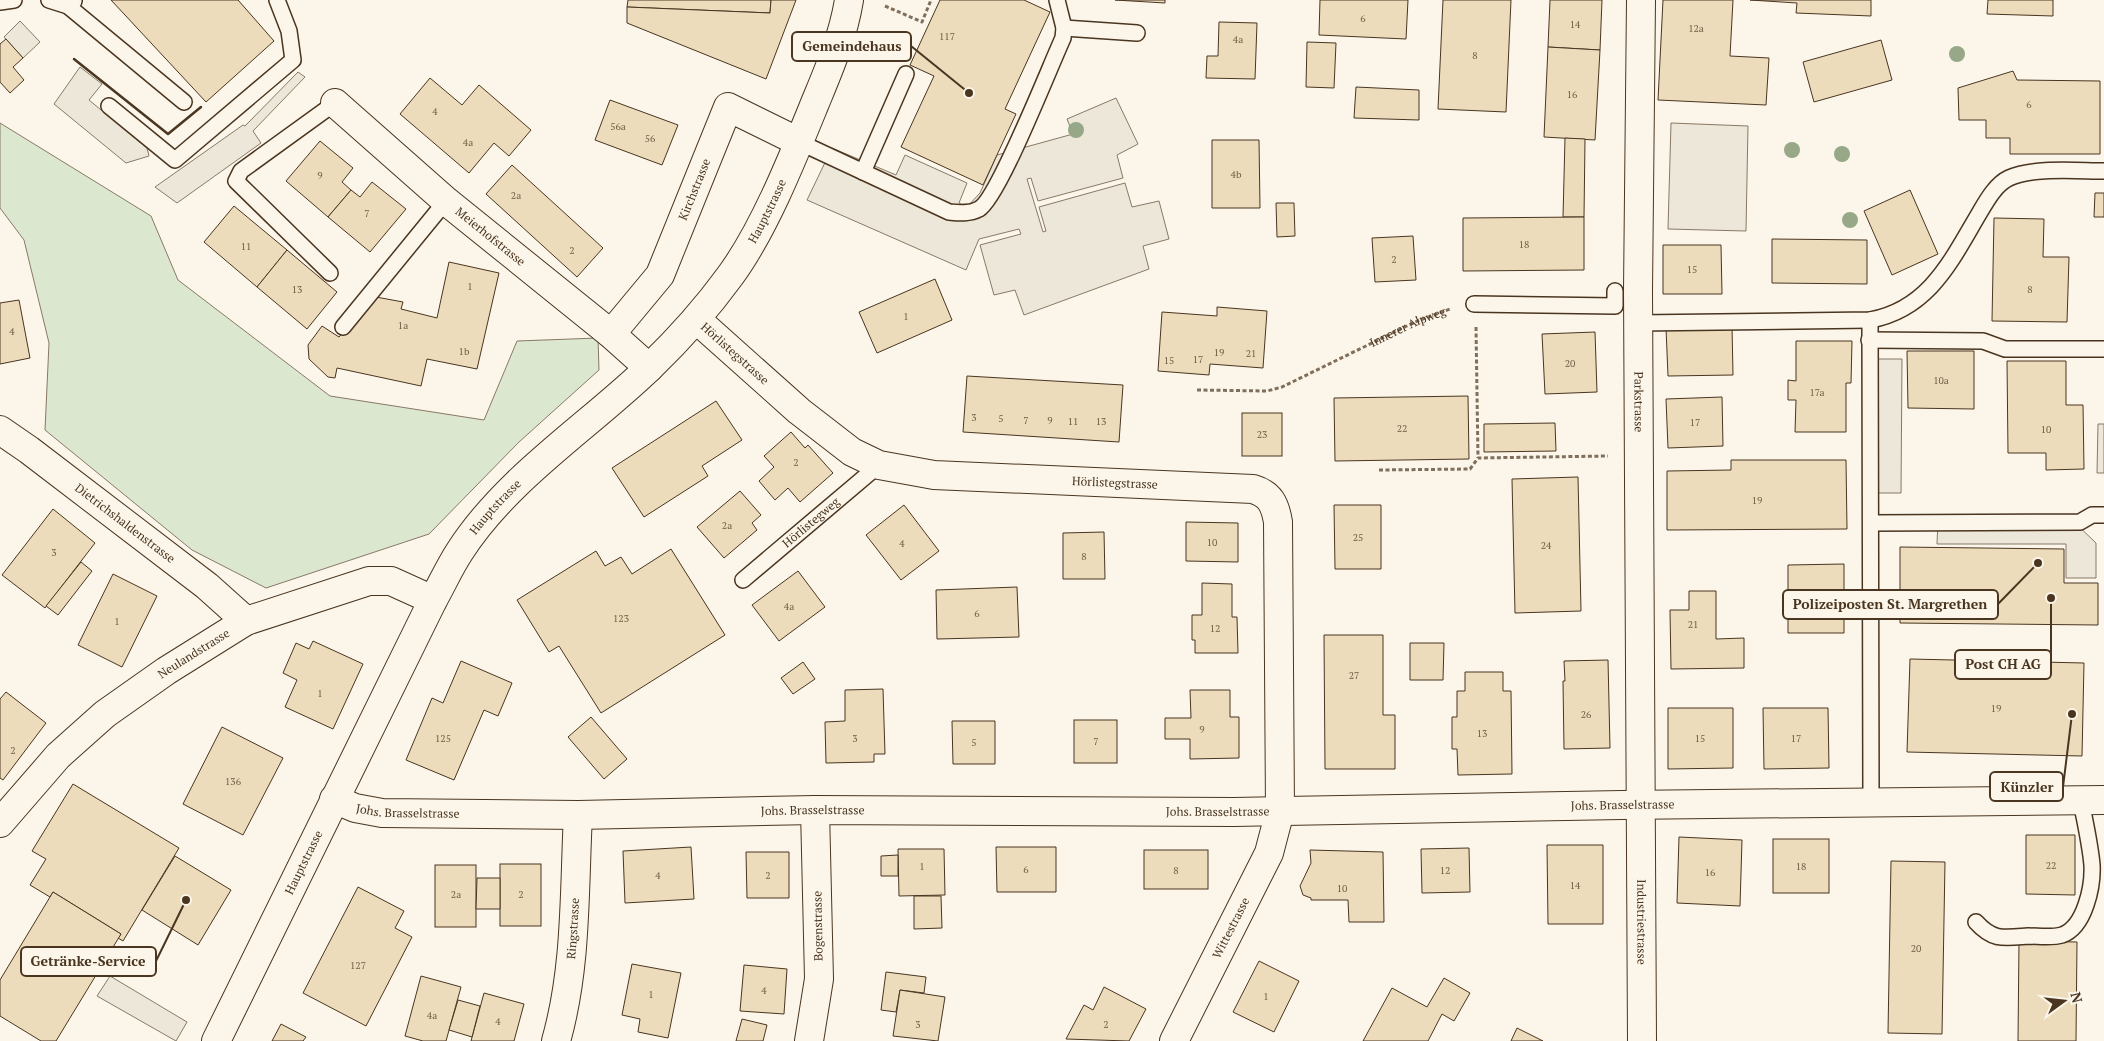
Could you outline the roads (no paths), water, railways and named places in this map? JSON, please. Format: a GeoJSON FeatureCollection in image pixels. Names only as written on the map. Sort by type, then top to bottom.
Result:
{"type":"FeatureCollection","features":[{"type":"Feature","properties":{"kind":"street","name":"Hauptstrasse"},"geometry":{"type":"LineString","coordinates":[[216,1041],[433,600],[461,550],[491,512],[524,479],[649,368],[696,319],[731,275],[760,224],[799,142],[844,29],[849,0]]}},
{"type":"Feature","properties":{"kind":"street","name":"Parkstrasse"},"geometry":{"type":"LineString","coordinates":[[1641,0],[1638,456],[1642,804]]}},
{"type":"Feature","properties":{"kind":"street","name":"Hauptstrasse"},"geometry":{"type":"LineString","coordinates":[[844,29],[876,3]]}},
{"type":"Feature","properties":{"kind":"street","name":"Meierhofstrasse"},"geometry":{"type":"LineString","coordinates":[[334,103],[446,202],[612,334],[649,368]]}},
{"type":"Feature","properties":{"kind":"street","name":"Kirchstrasse"},"geometry":{"type":"LineString","coordinates":[[612,334],[660,275],[728,107],[799,142]]}},
{"type":"Feature","properties":{"kind":"street","name":"Hörlistegstrasse"},"geometry":{"type":"LineString","coordinates":[[696,319],[799,411],[852,452],[879,465],[934,474],[1253,489],[1270,497],[1276,509],[1278,522],[1280,811]]}},
{"type":"Feature","properties":{"kind":"street","name":"Dietrichshaldenstrasse"},"geometry":{"type":"LineString","coordinates":[[0,430],[207,586],[246,621]]}},
{"type":"Feature","properties":{"kind":"street","name":"Neulandstrasse"},"geometry":{"type":"LineString","coordinates":[[0,823],[58,756],[105,714],[166,671],[246,621],[369,581],[391,581],[433,600]]}},
{"type":"Feature","properties":{"kind":"street","name":"Johs. Brasselstrasse"},"geometry":{"type":"LineString","coordinates":[[334,799],[355,808],[382,813],[578,815],[815,810],[1280,811],[1642,804],[2092,801]]}},
{"type":"Feature","properties":{"kind":"street","name":"Industriestrasse"},"geometry":{"type":"LineString","coordinates":[[1642,804],[1642,1041]]}},
{"type":"Feature","properties":{"kind":"street","name":"Bogenstrasse"},"geometry":{"type":"LineString","coordinates":[[809,1041],[819,979],[815,810]]}},
{"type":"Feature","properties":{"kind":"street","name":"Wittestrasse"},"geometry":{"type":"LineString","coordinates":[[1174,1041],[1269,853],[1280,811]]}},
{"type":"Feature","properties":{"kind":"street","name":"Ringstrasse"},"geometry":{"type":"LineString","coordinates":[[556,1041],[564,1011],[574,938],[578,815]]}},
{"type":"Feature","properties":{"kind":"lane"},"geometry":{"type":"LineString","coordinates":[[0,2],[14,0]]}},
{"type":"Feature","properties":{"kind":"lane"},"geometry":{"type":"LineString","coordinates":[[49,0],[71,3],[184,102]]}},
{"type":"Feature","properties":{"kind":"lane"},"geometry":{"type":"LineString","coordinates":[[109,106],[175,160],[294,60],[288,31],[277,0]]}},
{"type":"Feature","properties":{"kind":"lane"},"geometry":{"type":"LineString","coordinates":[[799,142],[949,212],[964,213],[979,209],[989,200],[1014,150],[1063,38],[1064,28],[1057,0]]}},
{"type":"Feature","properties":{"kind":"lane"},"geometry":{"type":"LineString","coordinates":[[1064,28],[1137,33]]}},
{"type":"Feature","properties":{"kind":"lane"},"geometry":{"type":"LineString","coordinates":[[862,172],[906,74]]}},
{"type":"Feature","properties":{"kind":"lane"},"geometry":{"type":"LineString","coordinates":[[330,273],[236,181],[241,171],[334,103]]}},
{"type":"Feature","properties":{"kind":"lane"},"geometry":{"type":"LineString","coordinates":[[1638,323],[1870,320],[1889,316],[1915,302],[1942,275],[1993,191],[2009,178],[2029,172],[2104,171]]}},
{"type":"Feature","properties":{"kind":"lane"},"geometry":{"type":"LineString","coordinates":[[343,327],[446,202]]}},
{"type":"Feature","properties":{"kind":"lane"},"geometry":{"type":"LineString","coordinates":[[1475,304],[1615,306],[1616,291]]}},
{"type":"Feature","properties":{"kind":"lane"},"geometry":{"type":"LineString","coordinates":[[1870,320],[1871,802]]}},
{"type":"Feature","properties":{"kind":"lane"},"geometry":{"type":"LineString","coordinates":[[1869,340],[1983,341],[2005,349],[2104,349]]}},
{"type":"Feature","properties":{"kind":"lane","name":"Hörlistegweg"},"geometry":{"type":"LineString","coordinates":[[743,580],[879,465]]}},
{"type":"Feature","properties":{"kind":"lane"},"geometry":{"type":"LineString","coordinates":[[1871,522],[2080,522],[2092,515],[2104,515]]}},
{"type":"Feature","properties":{"kind":"lane"},"geometry":{"type":"LineString","coordinates":[[1976,922],[1986,933],[2001,938],[2062,935],[2075,927],[2083,911],[2090,888],[2092,867],[2092,801]]}},
{"type":"Feature","properties":{"kind":"place","name":"Gemeindehaus"},"geometry":{"type":"Point","coordinates":[969,93]}},
{"type":"Feature","properties":{"kind":"place","name":"Polizeiposten St. Margrethen"},"geometry":{"type":"Point","coordinates":[2038,563]}},
{"type":"Feature","properties":{"kind":"place","name":"Post CH AG"},"geometry":{"type":"Point","coordinates":[2051,598]}},
{"type":"Feature","properties":{"kind":"place","name":"Künzler"},"geometry":{"type":"Point","coordinates":[2072,714]}},
{"type":"Feature","properties":{"kind":"place","name":"Getränke-Service"},"geometry":{"type":"Point","coordinates":[186,900]}}]}
